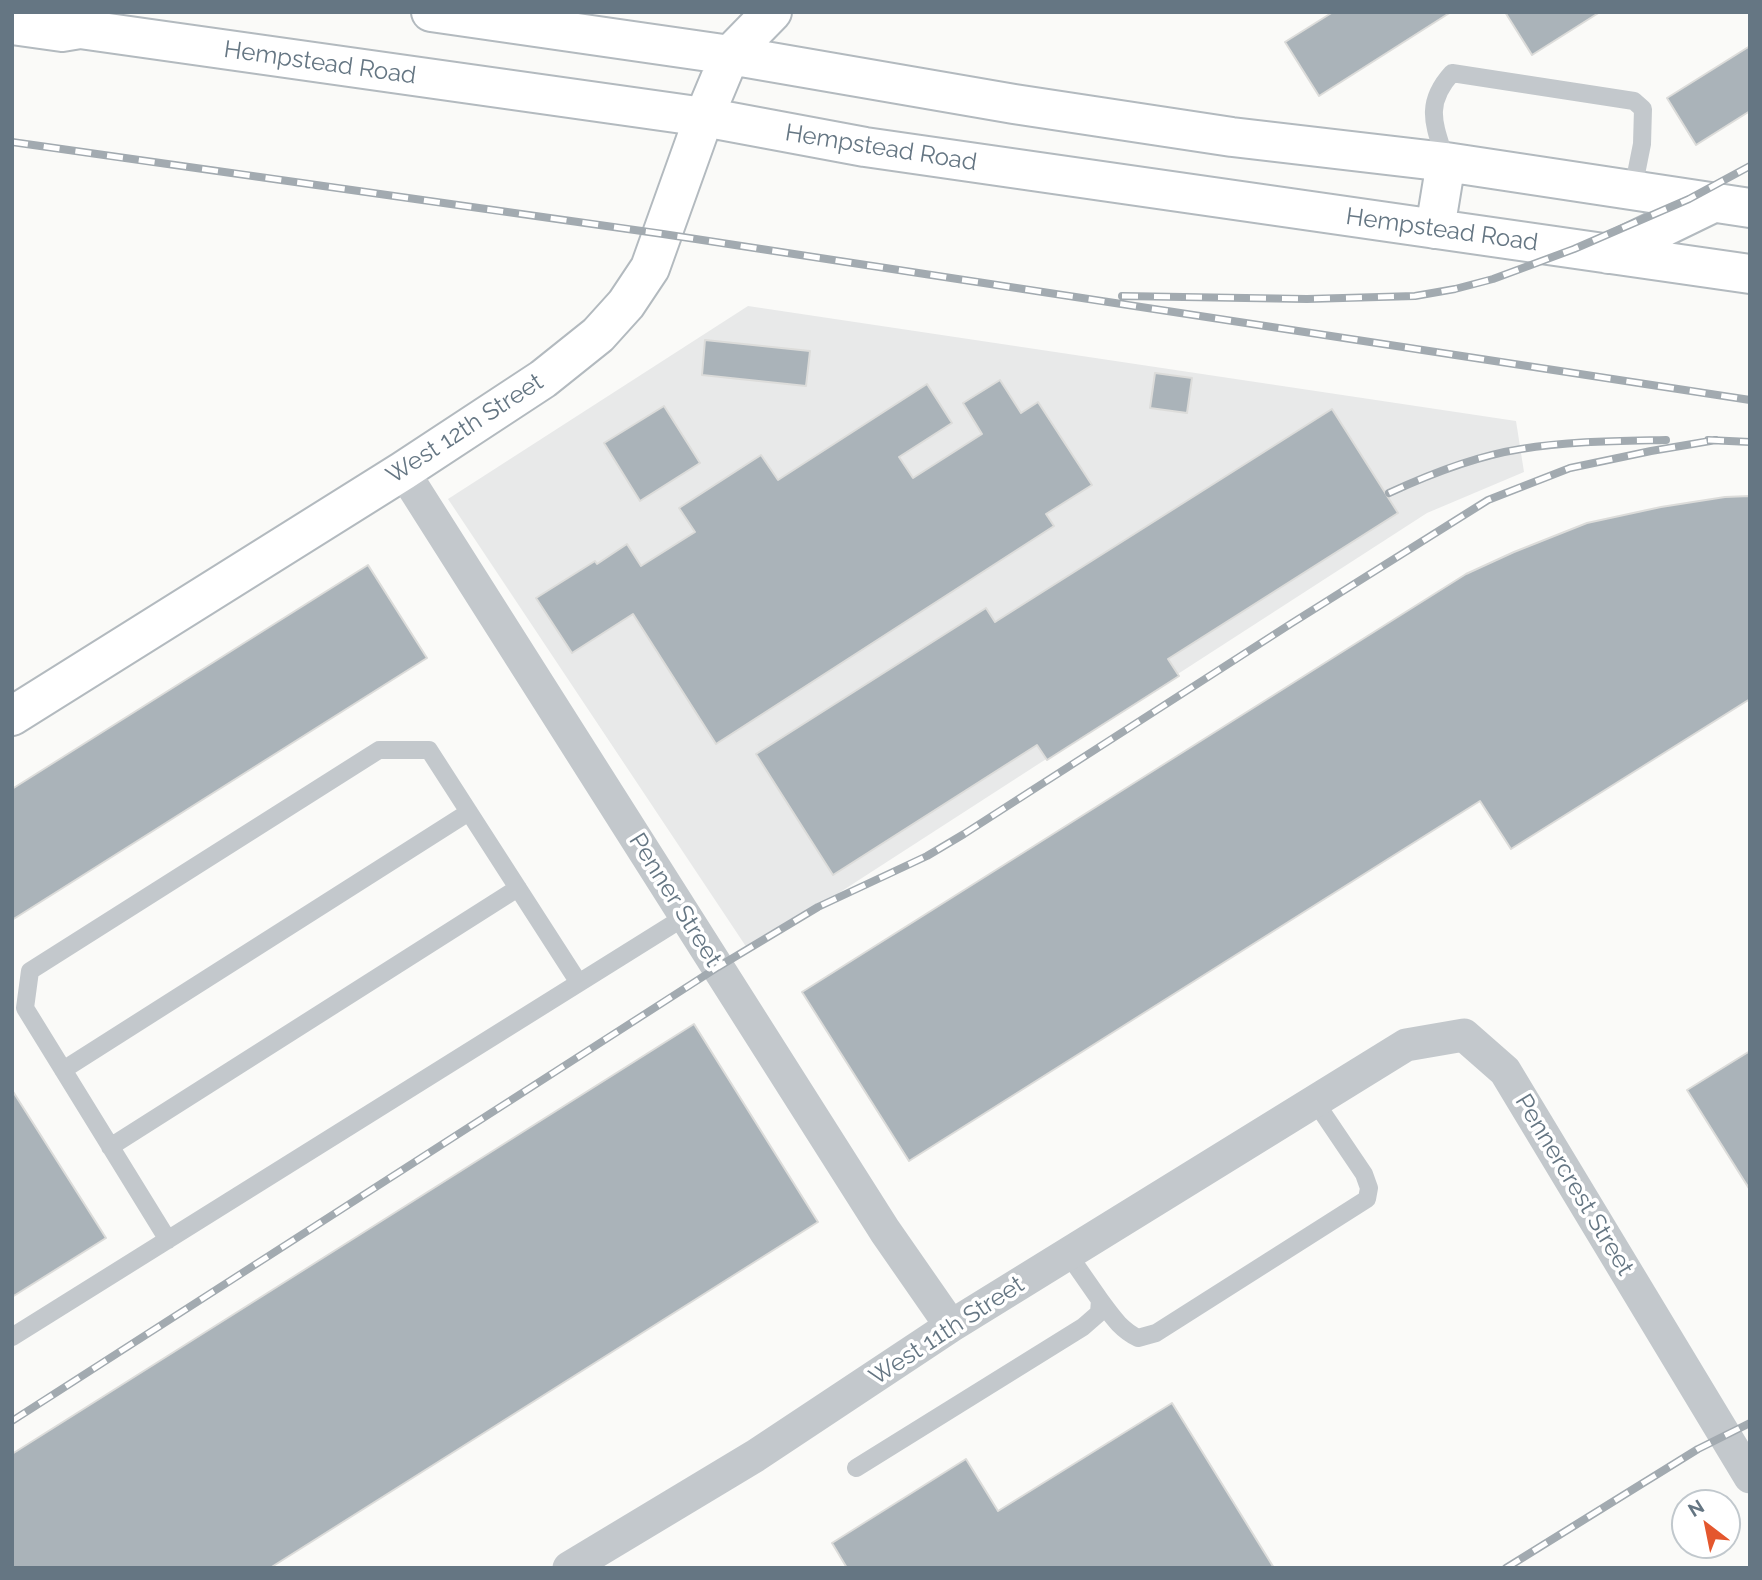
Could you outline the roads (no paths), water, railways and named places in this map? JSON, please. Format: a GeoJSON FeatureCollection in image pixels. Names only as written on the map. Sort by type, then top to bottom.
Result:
{"type":"FeatureCollection","features":[{"type":"Feature","properties":{"kind":"main road"},"geometry":{"type":"LineString","coordinates":[[431,12],[730,55],[1055,111],[1233,137],[1446,162],[1732,205]]}},
{"type":"Feature","properties":{"kind":"main road","name":"West 12th Street"},"geometry":{"type":"LineString","coordinates":[[12,716],[403,471],[543,379],[598,335],[626,304],[650,268],[704,117],[730,55],[772,12]]}},
{"type":"Feature","properties":{"kind":"main road","name":"Hempstead Road"},"geometry":{"type":"LineString","coordinates":[[12,25],[62,32],[80,29],[704,117],[866,147],[1750,274]]}},
{"type":"Feature","properties":{"kind":"main road"},"geometry":{"type":"LineString","coordinates":[[1434,229],[1446,162]]}},
{"type":"Feature","properties":{"kind":"main road"},"geometry":{"type":"LineString","coordinates":[[1608,254],[1732,205]]}},
{"type":"Feature","properties":{"kind":"street","name":"Penner Street"},"geometry":{"type":"LineString","coordinates":[[403,471],[885,1231],[951,1326]]}},
{"type":"Feature","properties":{"kind":"street","name":"Pennercrest Street"},"geometry":{"type":"LineString","coordinates":[[1319,1097],[1406,1045],[1464,1035],[1505,1071],[1750,1477]]}},
{"type":"Feature","properties":{"kind":"street","name":"West 11th Street"},"geometry":{"type":"LineString","coordinates":[[577,1566],[755,1456],[951,1326],[1319,1097]]}},
{"type":"Feature","properties":{"kind":"lane"},"geometry":{"type":"LineString","coordinates":[[1446,162],[1433,118],[1440,86],[1452,73],[1634,101],[1643,109],[1642,144],[1633,188]]}},
{"type":"Feature","properties":{"kind":"lane"},"geometry":{"type":"LineString","coordinates":[[168,1240],[25,1008],[30,971],[379,750],[429,750],[579,983]]}},
{"type":"Feature","properties":{"kind":"lane"},"geometry":{"type":"LineString","coordinates":[[63,1070],[469,812]]}},
{"type":"Feature","properties":{"kind":"lane"},"geometry":{"type":"LineString","coordinates":[[110,1147],[518,888]]}},
{"type":"Feature","properties":{"kind":"lane"},"geometry":{"type":"LineString","coordinates":[[12,1338],[686,916]]}},
{"type":"Feature","properties":{"kind":"lane"},"geometry":{"type":"LineString","coordinates":[[1068,1254],[1118,1325],[1138,1338],[1157,1333],[1367,1199],[1369,1188],[1364,1174],[1319,1097]]}},
{"type":"Feature","properties":{"kind":"lane"},"geometry":{"type":"LineString","coordinates":[[856,1468],[1083,1327],[1099,1312],[1100,1300]]}},
{"type":"Feature","properties":{"kind":"railway"},"geometry":{"type":"LineString","coordinates":[[12,142],[663,234],[1750,400]]}},
{"type":"Feature","properties":{"kind":"railway"},"geometry":{"type":"LineString","coordinates":[[1122,296],[1307,299],[1415,296],[1455,289],[1493,279],[1574,249],[1689,199],[1750,166]]}},
{"type":"Feature","properties":{"kind":"railway"},"geometry":{"type":"LineString","coordinates":[[1389,493],[1454,466],[1504,452],[1575,443],[1666,440]]}},
{"type":"Feature","properties":{"kind":"railway"},"geometry":{"type":"LineString","coordinates":[[1708,440],[1750,442]]}},
{"type":"Feature","properties":{"kind":"railway"},"geometry":{"type":"LineString","coordinates":[[12,1421],[718,967],[818,907],[927,856],[964,834],[1488,500],[1570,468],[1716,440]]}},
{"type":"Feature","properties":{"kind":"railway"},"geometry":{"type":"LineString","coordinates":[[1506,1568],[1698,1449],[1750,1423]]}}]}
